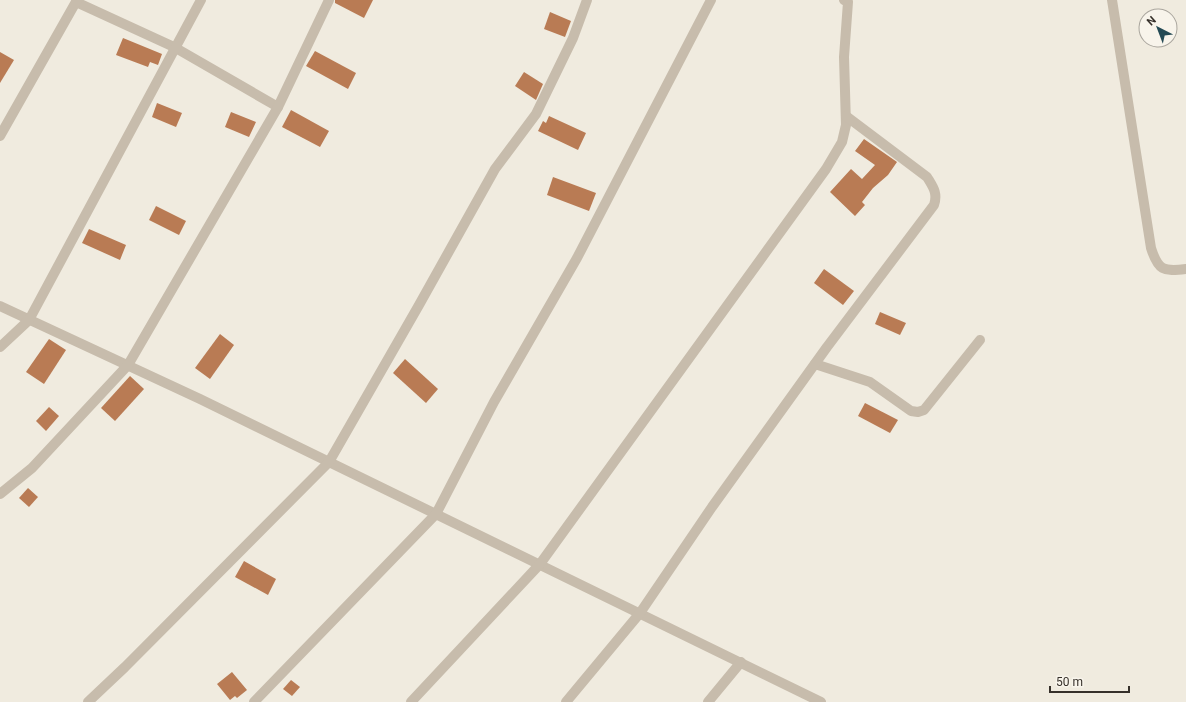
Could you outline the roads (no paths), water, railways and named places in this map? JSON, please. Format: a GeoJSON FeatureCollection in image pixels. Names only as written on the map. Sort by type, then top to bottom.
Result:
{"type":"FeatureCollection","features":[{"type":"Feature","properties":{"kind":"street"},"geometry":{"type":"LineString","coordinates":[[0,347],[29,320],[174,47],[201,0]]}},
{"type":"Feature","properties":{"kind":"street"},"geometry":{"type":"LineString","coordinates":[[0,494],[32,468],[128,366],[278,107],[329,0]]}},
{"type":"Feature","properties":{"kind":"street"},"geometry":{"type":"LineString","coordinates":[[88,702],[125,667],[329,462],[495,169],[536,114],[573,38],[587,0]]}},
{"type":"Feature","properties":{"kind":"street"},"geometry":{"type":"LineString","coordinates":[[254,702],[436,514],[494,402],[577,258],[712,0]]}},
{"type":"Feature","properties":{"kind":"street"},"geometry":{"type":"LineString","coordinates":[[1112,0],[1150,248],[1154,260],[1165,270],[1186,269]]}},
{"type":"Feature","properties":{"kind":"street"},"geometry":{"type":"LineString","coordinates":[[0,136],[76,1],[174,47],[278,107]]}},
{"type":"Feature","properties":{"kind":"street"},"geometry":{"type":"LineString","coordinates":[[411,702],[540,564],[826,169],[842,142],[846,125],[844,57],[847,1]]}},
{"type":"Feature","properties":{"kind":"street"},"geometry":{"type":"LineString","coordinates":[[566,702],[640,613],[712,507],[815,364],[934,205],[936,198],[935,191],[927,177],[846,116]]}},
{"type":"Feature","properties":{"kind":"street"},"geometry":{"type":"LineString","coordinates":[[0,306],[329,462],[821,702]]}},
{"type":"Feature","properties":{"kind":"street"},"geometry":{"type":"LineString","coordinates":[[815,364],[870,382],[911,411],[918,412],[924,410],[980,340]]}},
{"type":"Feature","properties":{"kind":"street"},"geometry":{"type":"LineString","coordinates":[[708,702],[741,662]]}}]}
